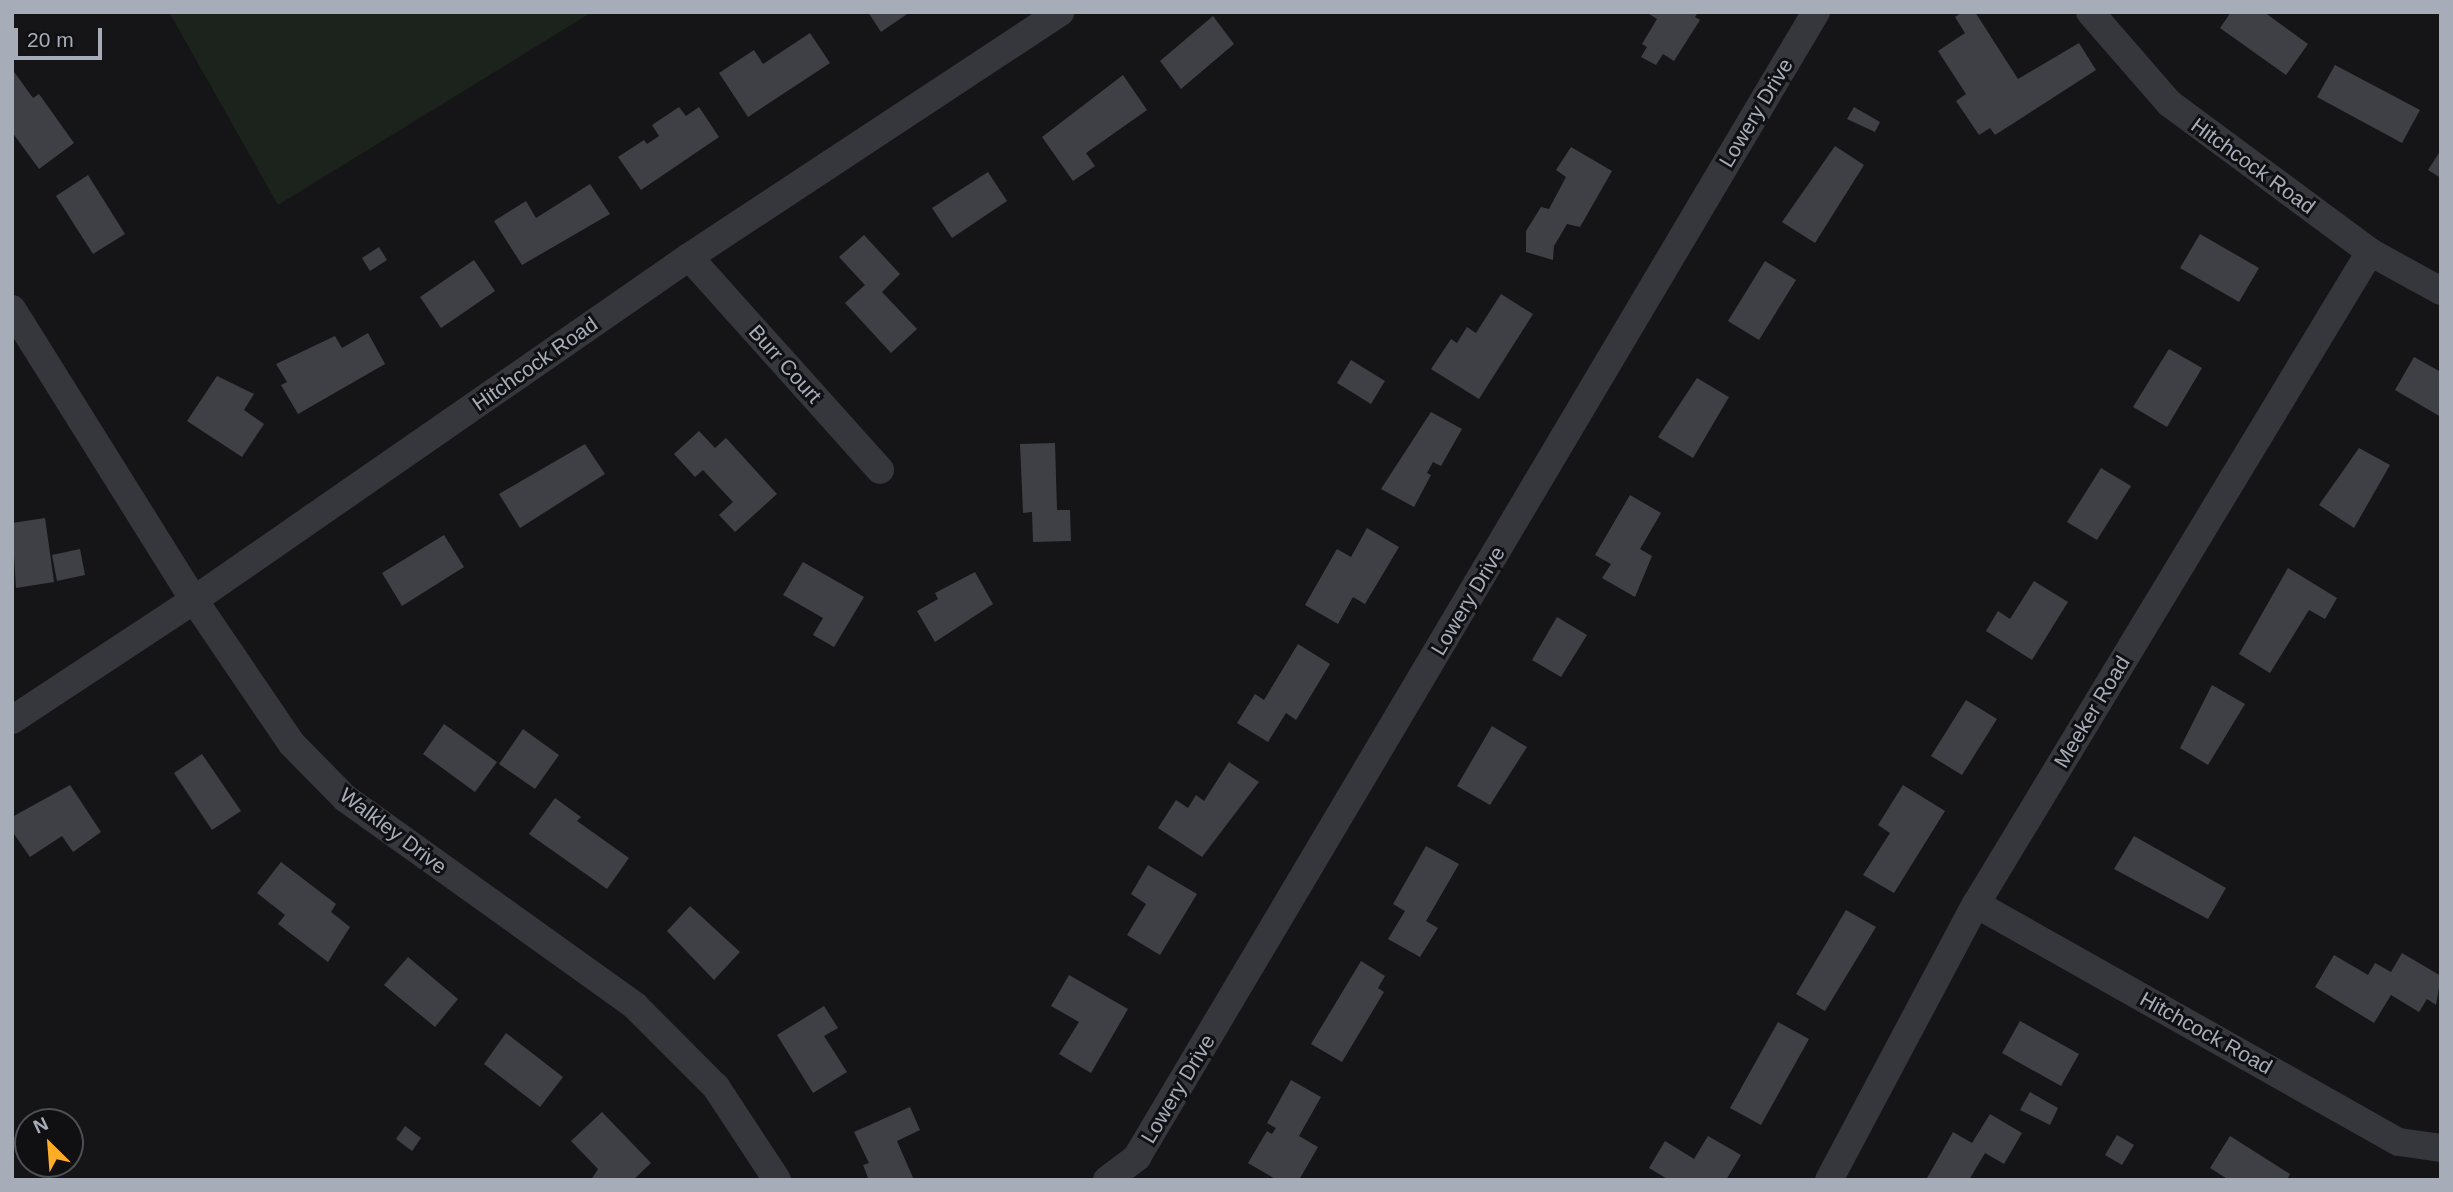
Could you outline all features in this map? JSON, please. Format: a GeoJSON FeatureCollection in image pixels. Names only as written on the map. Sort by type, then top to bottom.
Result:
{"type":"FeatureCollection","features":[{"type":"Feature","properties":{"kind":"street","name":"Hitchcock Road"},"geometry":{"type":"LineString","coordinates":[[12,719],[194,600],[690,257],[1060,12]]}},
{"type":"Feature","properties":{"kind":"street","name":"Lowery Drive"},"geometry":{"type":"LineString","coordinates":[[1107,1180],[1137,1157],[1816,12]]}},
{"type":"Feature","properties":{"kind":"street","name":"Hitchcock Road"},"geometry":{"type":"LineString","coordinates":[[2090,12],[2169,103],[2370,252],[2441,291]]}},
{"type":"Feature","properties":{"kind":"street","name":"Meeker Road"},"geometry":{"type":"LineString","coordinates":[[1829,1180],[1976,904],[2370,252]]}},
{"type":"Feature","properties":{"kind":"street","name":"Burr Court"},"geometry":{"type":"LineString","coordinates":[[690,257],[880,470]]}},
{"type":"Feature","properties":{"kind":"street","name":"Walkley Drive"},"geometry":{"type":"LineString","coordinates":[[12,309],[194,600],[292,744],[345,798],[635,1006],[716,1087],[777,1180]]}},
{"type":"Feature","properties":{"kind":"street","name":"Hitchcock Road"},"geometry":{"type":"LineString","coordinates":[[1976,904],[2399,1142],[2441,1148]]}},
{"type":"Feature","properties":{"kind":"shaded area"},"geometry":{"type":"Polygon","coordinates":[[[169,12],[592,12],[278,205],[169,12]]]}},
{"type":"Feature","properties":{"kind":"building"},"geometry":{"type":"Polygon","coordinates":[[[868,12],[910,12],[881,32],[868,12]]]}},
{"type":"Feature","properties":{"kind":"building"},"geometry":{"type":"Polygon","coordinates":[[[1646,12],[1698,12],[1695,17],[1700,20],[1674,61],[1663,54],[1656,65],[1641,57],[1647,47],[1642,44],[1657,19],[1646,12]]]}},
{"type":"Feature","properties":{"kind":"building"},"geometry":{"type":"Polygon","coordinates":[[[1963,12],[1975,12],[2018,79],[2079,43],[2096,70],[1995,135],[1990,128],[1979,135],[1956,101],[1966,94],[1938,51],[1965,33],[1955,17],[1963,12]]]}},
{"type":"Feature","properties":{"kind":"building"},"geometry":{"type":"Polygon","coordinates":[[[2231,12],[2264,12],[2308,44],[2286,75],[2220,28],[2231,12]]]}},
{"type":"Feature","properties":{"kind":"building"},"geometry":{"type":"Polygon","coordinates":[[[1213,16],[1234,44],[1181,89],[1160,61],[1213,16]]]}},
{"type":"Feature","properties":{"kind":"building"},"geometry":{"type":"Polygon","coordinates":[[[810,33],[830,63],[748,117],[719,73],[754,50],[763,64],[810,33]]]}},
{"type":"Feature","properties":{"kind":"building"},"geometry":{"type":"Polygon","coordinates":[[[2335,65],[2420,110],[2402,143],[2317,97],[2335,65]]]}},
{"type":"Feature","properties":{"kind":"building"},"geometry":{"type":"Polygon","coordinates":[[[12,69],[33,98],[39,94],[74,143],[39,169],[12,132],[12,69]]]}},
{"type":"Feature","properties":{"kind":"building"},"geometry":{"type":"Polygon","coordinates":[[[1123,75],[1147,110],[1086,153],[1095,166],[1073,181],[1042,137],[1123,75]]]}},
{"type":"Feature","properties":{"kind":"building"},"geometry":{"type":"Polygon","coordinates":[[[679,107],[686,116],[699,107],[719,137],[641,190],[618,157],[644,140],[647,144],[659,136],[652,125],[679,107]]]}},
{"type":"Feature","properties":{"kind":"building"},"geometry":{"type":"Polygon","coordinates":[[[1854,107],[1880,122],[1875,132],[1847,119],[1854,107]]]}},
{"type":"Feature","properties":{"kind":"building"},"geometry":{"type":"Polygon","coordinates":[[[1835,146],[1864,165],[1815,243],[1782,222],[1835,146]]]}},
{"type":"Feature","properties":{"kind":"building"},"geometry":{"type":"Polygon","coordinates":[[[1571,147],[1612,171],[1580,227],[1567,224],[1554,246],[1553,260],[1526,252],[1526,231],[1541,207],[1549,209],[1566,177],[1556,170],[1571,147]]]}},
{"type":"Feature","properties":{"kind":"building"},"geometry":{"type":"Polygon","coordinates":[[[2441,150],[2441,178],[2428,170],[2441,150]]]}},
{"type":"Feature","properties":{"kind":"building"},"geometry":{"type":"Polygon","coordinates":[[[988,172],[1007,201],[952,238],[932,208],[988,172]]]}},
{"type":"Feature","properties":{"kind":"building"},"geometry":{"type":"Polygon","coordinates":[[[88,175],[125,234],[93,254],[56,196],[88,175]]]}},
{"type":"Feature","properties":{"kind":"building"},"geometry":{"type":"Polygon","coordinates":[[[590,184],[610,214],[522,265],[494,221],[526,201],[536,218],[590,184]]]}},
{"type":"Feature","properties":{"kind":"building"},"geometry":{"type":"Polygon","coordinates":[[[2200,234],[2259,268],[2239,302],[2180,268],[2200,234]]]}},
{"type":"Feature","properties":{"kind":"building"},"geometry":{"type":"Polygon","coordinates":[[[864,235],[900,274],[882,292],[917,329],[891,353],[845,303],[865,285],[839,257],[864,235]]]}},
{"type":"Feature","properties":{"kind":"building"},"geometry":{"type":"Polygon","coordinates":[[[379,247],[387,260],[370,271],[362,258],[379,247]]]}},
{"type":"Feature","properties":{"kind":"building"},"geometry":{"type":"Polygon","coordinates":[[[474,260],[495,291],[441,328],[420,297],[474,260]]]}},
{"type":"Feature","properties":{"kind":"building"},"geometry":{"type":"Polygon","coordinates":[[[1765,261],[1796,280],[1759,340],[1728,321],[1765,261]]]}},
{"type":"Feature","properties":{"kind":"building"},"geometry":{"type":"Polygon","coordinates":[[[1501,294],[1533,314],[1479,399],[1431,369],[1451,339],[1457,343],[1467,327],[1476,333],[1501,294]]]}},
{"type":"Feature","properties":{"kind":"building"},"geometry":{"type":"Polygon","coordinates":[[[368,333],[385,364],[298,414],[281,385],[287,382],[276,364],[335,336],[342,348],[368,333]]]}},
{"type":"Feature","properties":{"kind":"building"},"geometry":{"type":"Polygon","coordinates":[[[2169,349],[2202,368],[2167,427],[2133,407],[2169,349]]]}},
{"type":"Feature","properties":{"kind":"building"},"geometry":{"type":"Polygon","coordinates":[[[2414,357],[2441,372],[2441,417],[2395,390],[2414,357]]]}},
{"type":"Feature","properties":{"kind":"building"},"geometry":{"type":"Polygon","coordinates":[[[1351,360],[1385,381],[1371,404],[1337,383],[1351,360]]]}},
{"type":"Feature","properties":{"kind":"building"},"geometry":{"type":"Polygon","coordinates":[[[217,376],[254,394],[244,410],[264,424],[242,457],[187,421],[217,376]]]}},
{"type":"Feature","properties":{"kind":"building"},"geometry":{"type":"Polygon","coordinates":[[[1697,378],[1729,397],[1693,458],[1658,437],[1697,378]]]}},
{"type":"Feature","properties":{"kind":"building"},"geometry":{"type":"Polygon","coordinates":[[[1431,412],[1462,429],[1441,466],[1433,462],[1427,473],[1431,475],[1414,507],[1381,489],[1431,412]]]}},
{"type":"Feature","properties":{"kind":"building"},"geometry":{"type":"Polygon","coordinates":[[[699,431],[715,448],[726,438],[777,494],[735,532],[719,515],[733,502],[703,470],[695,477],[674,454],[699,431]]]}},
{"type":"Feature","properties":{"kind":"building"},"geometry":{"type":"Polygon","coordinates":[[[1055,443],[1057,510],[1070,510],[1071,541],[1033,542],[1032,512],[1023,513],[1020,444],[1055,443]]]}},
{"type":"Feature","properties":{"kind":"building"},"geometry":{"type":"Polygon","coordinates":[[[585,444],[605,474],[520,528],[499,494],[585,444]]]}},
{"type":"Feature","properties":{"kind":"building"},"geometry":{"type":"Polygon","coordinates":[[[2359,448],[2390,465],[2354,528],[2319,505],[2359,448]]]}},
{"type":"Feature","properties":{"kind":"building"},"geometry":{"type":"Polygon","coordinates":[[[2101,468],[2131,486],[2097,540],[2067,522],[2101,468]]]}},
{"type":"Feature","properties":{"kind":"building"},"geometry":{"type":"Polygon","coordinates":[[[1630,495],[1661,513],[1640,549],[1652,556],[1635,597],[1602,578],[1611,564],[1595,555],[1630,495]]]}},
{"type":"Feature","properties":{"kind":"building"},"geometry":{"type":"Polygon","coordinates":[[[45,518],[54,582],[16,588],[12,523],[45,518]]]}},
{"type":"Feature","properties":{"kind":"building"},"geometry":{"type":"Polygon","coordinates":[[[1367,528],[1399,547],[1365,604],[1353,597],[1338,624],[1305,605],[1337,549],[1351,557],[1367,528]]]}},
{"type":"Feature","properties":{"kind":"building"},"geometry":{"type":"Polygon","coordinates":[[[444,535],[464,567],[402,606],[382,573],[444,535]]]}},
{"type":"Feature","properties":{"kind":"building"},"geometry":{"type":"Polygon","coordinates":[[[80,549],[85,575],[57,581],[52,555],[80,549]]]}},
{"type":"Feature","properties":{"kind":"building"},"geometry":{"type":"Polygon","coordinates":[[[803,562],[864,597],[834,647],[813,635],[823,618],[783,595],[803,562]]]}},
{"type":"Feature","properties":{"kind":"building"},"geometry":{"type":"Polygon","coordinates":[[[2288,568],[2337,598],[2325,619],[2309,610],[2270,673],[2239,654],[2288,568]]]}},
{"type":"Feature","properties":{"kind":"building"},"geometry":{"type":"Polygon","coordinates":[[[975,572],[993,604],[935,642],[917,611],[938,599],[935,593],[975,572]]]}},
{"type":"Feature","properties":{"kind":"building"},"geometry":{"type":"Polygon","coordinates":[[[2034,581],[2068,602],[2032,660],[1986,631],[1998,611],[2010,619],[2034,581]]]}},
{"type":"Feature","properties":{"kind":"building"},"geometry":{"type":"Polygon","coordinates":[[[1557,617],[1587,635],[1561,677],[1532,660],[1557,617]]]}},
{"type":"Feature","properties":{"kind":"building"},"geometry":{"type":"Polygon","coordinates":[[[1298,644],[1330,664],[1296,720],[1286,713],[1268,742],[1237,723],[1255,694],[1264,700],[1298,644]]]}},
{"type":"Feature","properties":{"kind":"building"},"geometry":{"type":"Polygon","coordinates":[[[2212,685],[2245,704],[2208,765],[2180,748],[2212,685]]]}},
{"type":"Feature","properties":{"kind":"building"},"geometry":{"type":"Polygon","coordinates":[[[1966,700],[1997,719],[1962,775],[1931,756],[1966,700]]]}},
{"type":"Feature","properties":{"kind":"building"},"geometry":{"type":"Polygon","coordinates":[[[444,724],[497,762],[475,792],[423,754],[444,724]]]}},
{"type":"Feature","properties":{"kind":"building"},"geometry":{"type":"Polygon","coordinates":[[[1492,726],[1527,747],[1490,805],[1457,786],[1492,726]]]}},
{"type":"Feature","properties":{"kind":"building"},"geometry":{"type":"Polygon","coordinates":[[[523,729],[559,755],[535,789],[499,764],[523,729]]]}},
{"type":"Feature","properties":{"kind":"building"},"geometry":{"type":"Polygon","coordinates":[[[202,754],[241,811],[212,830],[174,773],[202,754]]]}},
{"type":"Feature","properties":{"kind":"building"},"geometry":{"type":"Polygon","coordinates":[[[1229,762],[1259,782],[1202,857],[1158,828],[1176,800],[1188,808],[1196,795],[1204,801],[1229,762]]]}},
{"type":"Feature","properties":{"kind":"building"},"geometry":{"type":"Polygon","coordinates":[[[70,785],[101,832],[73,852],[62,836],[30,857],[12,831],[12,817],[70,785]]]}},
{"type":"Feature","properties":{"kind":"building"},"geometry":{"type":"Polygon","coordinates":[[[1903,785],[1945,811],[1894,893],[1863,875],[1890,833],[1878,825],[1903,785]]]}},
{"type":"Feature","properties":{"kind":"building"},"geometry":{"type":"Polygon","coordinates":[[[555,798],[581,817],[577,821],[629,858],[607,889],[529,834],[555,798]]]}},
{"type":"Feature","properties":{"kind":"building"},"geometry":{"type":"Polygon","coordinates":[[[2134,836],[2226,888],[2208,919],[2114,869],[2134,836]]]}},
{"type":"Feature","properties":{"kind":"building"},"geometry":{"type":"Polygon","coordinates":[[[1426,846],[1459,864],[1426,921],[1438,928],[1420,957],[1388,939],[1405,911],[1393,904],[1426,846]]]}},
{"type":"Feature","properties":{"kind":"building"},"geometry":{"type":"Polygon","coordinates":[[[281,862],[336,904],[331,912],[350,927],[328,962],[278,924],[285,915],[257,893],[281,862]]]}},
{"type":"Feature","properties":{"kind":"building"},"geometry":{"type":"Polygon","coordinates":[[[1148,865],[1197,894],[1160,955],[1127,935],[1146,904],[1131,894],[1148,865]]]}},
{"type":"Feature","properties":{"kind":"building"},"geometry":{"type":"Polygon","coordinates":[[[690,906],[740,952],[714,980],[667,931],[690,906]]]}},
{"type":"Feature","properties":{"kind":"building"},"geometry":{"type":"Polygon","coordinates":[[[1846,910],[1876,927],[1825,1011],[1796,994],[1846,910]]]}},
{"type":"Feature","properties":{"kind":"building"},"geometry":{"type":"Polygon","coordinates":[[[2402,953],[2441,976],[2436,1005],[2427,999],[2419,1012],[2391,995],[2374,1023],[2315,987],[2334,955],[2368,975],[2375,963],[2391,972],[2402,953]]]}},
{"type":"Feature","properties":{"kind":"building"},"geometry":{"type":"Polygon","coordinates":[[[408,957],[458,999],[435,1027],[384,985],[408,957]]]}},
{"type":"Feature","properties":{"kind":"building"},"geometry":{"type":"Polygon","coordinates":[[[1361,961],[1385,976],[1378,988],[1384,992],[1342,1062],[1311,1044],[1361,961]]]}},
{"type":"Feature","properties":{"kind":"building"},"geometry":{"type":"Polygon","coordinates":[[[1069,975],[1128,1009],[1091,1073],[1059,1054],[1079,1022],[1051,1006],[1069,975]]]}},
{"type":"Feature","properties":{"kind":"building"},"geometry":{"type":"Polygon","coordinates":[[[824,1006],[838,1028],[824,1036],[847,1072],[813,1093],[777,1035],[824,1006]]]}},
{"type":"Feature","properties":{"kind":"building"},"geometry":{"type":"Polygon","coordinates":[[[2020,1021],[2079,1054],[2061,1086],[2002,1053],[2020,1021]]]}},
{"type":"Feature","properties":{"kind":"building"},"geometry":{"type":"Polygon","coordinates":[[[1778,1022],[1809,1039],[1761,1125],[1730,1108],[1778,1022]]]}},
{"type":"Feature","properties":{"kind":"building"},"geometry":{"type":"Polygon","coordinates":[[[506,1033],[563,1077],[540,1107],[484,1064],[506,1033]]]}},
{"type":"Feature","properties":{"kind":"building"},"geometry":{"type":"Polygon","coordinates":[[[1291,1080],[1321,1097],[1299,1136],[1318,1147],[1299,1180],[1277,1180],[1248,1163],[1267,1131],[1272,1134],[1276,1128],[1267,1123],[1291,1080]]]}},
{"type":"Feature","properties":{"kind":"building"},"geometry":{"type":"Polygon","coordinates":[[[2030,1092],[2058,1108],[2050,1125],[2020,1110],[2030,1092]]]}},
{"type":"Feature","properties":{"kind":"building"},"geometry":{"type":"Polygon","coordinates":[[[910,1107],[920,1130],[897,1141],[914,1180],[869,1180],[863,1165],[869,1163],[854,1132],[910,1107]]]}},
{"type":"Feature","properties":{"kind":"building"},"geometry":{"type":"Polygon","coordinates":[[[602,1112],[651,1163],[633,1180],[591,1180],[598,1169],[571,1141],[602,1112]]]}},
{"type":"Feature","properties":{"kind":"building"},"geometry":{"type":"Polygon","coordinates":[[[1990,1114],[2022,1133],[2004,1164],[1985,1153],[1969,1180],[1926,1180],[1953,1132],[1972,1143],[1990,1114]]]}},
{"type":"Feature","properties":{"kind":"building"},"geometry":{"type":"Polygon","coordinates":[[[405,1126],[421,1138],[412,1151],[396,1139],[405,1126]]]}},
{"type":"Feature","properties":{"kind":"building"},"geometry":{"type":"Polygon","coordinates":[[[2117,1135],[2134,1145],[2122,1165],[2105,1155],[2117,1135]]]}},
{"type":"Feature","properties":{"kind":"building"},"geometry":{"type":"Polygon","coordinates":[[[1708,1136],[1741,1155],[1726,1180],[1669,1180],[1649,1168],[1665,1141],[1694,1159],[1708,1136]]]}},
{"type":"Feature","properties":{"kind":"building"},"geometry":{"type":"Polygon","coordinates":[[[2230,1136],[2290,1174],[2287,1180],[2229,1180],[2210,1168],[2230,1136]]]}}]}
